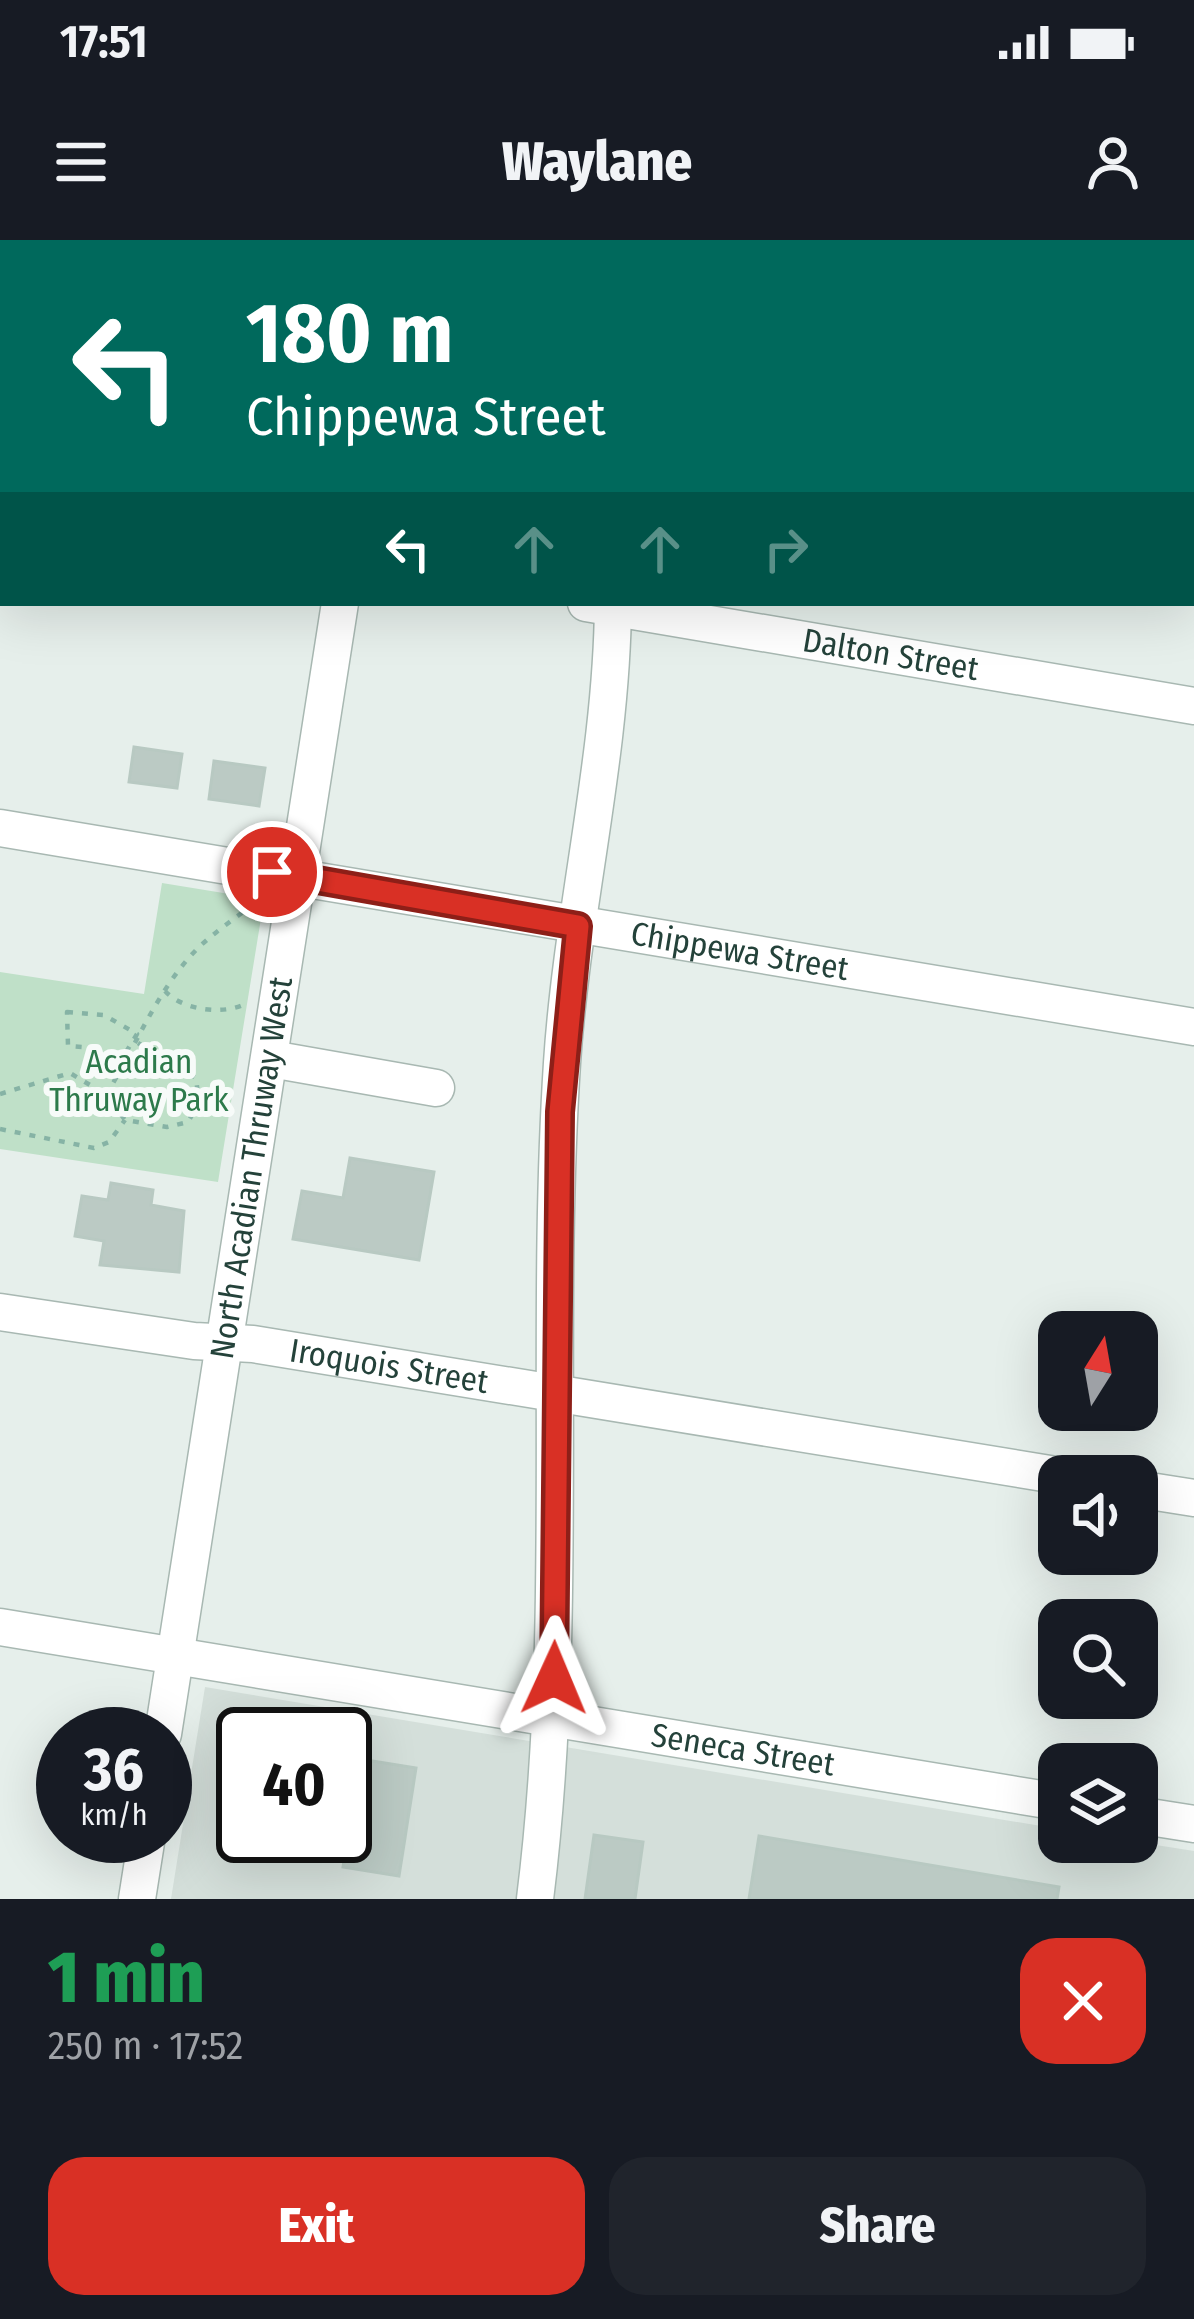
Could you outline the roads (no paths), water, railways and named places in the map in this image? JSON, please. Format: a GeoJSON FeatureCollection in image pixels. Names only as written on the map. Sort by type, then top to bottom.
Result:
{"type":"FeatureCollection","features":[{"type":"Feature","properties":{"kind":"street","name":"North Acadian Thruway West"},"geometry":{"type":"LineString","coordinates":[[168,1707],[271,1059],[284,883],[339,606]]}},
{"type":"Feature","properties":{"kind":"street"},"geometry":{"type":"LineString","coordinates":[[536,1899],[552,1718],[562,1064],[604,742],[604,606]]}},
{"type":"Feature","properties":{"kind":"street","name":"Dalton Street"},"geometry":{"type":"LineString","coordinates":[[616,606],[1194,706]]}},
{"type":"Feature","properties":{"kind":"street","name":"Chippewa Street"},"geometry":{"type":"LineString","coordinates":[[0,828],[284,883],[1194,1027]]}},
{"type":"Feature","properties":{"kind":"street"},"geometry":{"type":"LineString","coordinates":[[271,1059],[436,1088]]}},
{"type":"Feature","properties":{"kind":"street","name":"Iroquois Street"},"geometry":{"type":"LineString","coordinates":[[0,1312],[557,1391],[1038,1472]]}},
{"type":"Feature","properties":{"kind":"street"},"geometry":{"type":"LineString","coordinates":[[1158,1492],[1194,1498]]}},
{"type":"Feature","properties":{"kind":"street","name":"Seneca Street"},"geometry":{"type":"LineString","coordinates":[[0,1627],[1038,1799]]}},
{"type":"Feature","properties":{"kind":"street"},"geometry":{"type":"LineString","coordinates":[[1158,1818],[1194,1824]]}},
{"type":"Feature","properties":{"kind":"street"},"geometry":{"type":"LineString","coordinates":[[137,1899],[143,1863]]}},
{"type":"Feature","properties":{"kind":"park label","name":"Acadian Thruway Park"},"geometry":{"type":"Point","coordinates":[139,1081]}}]}
